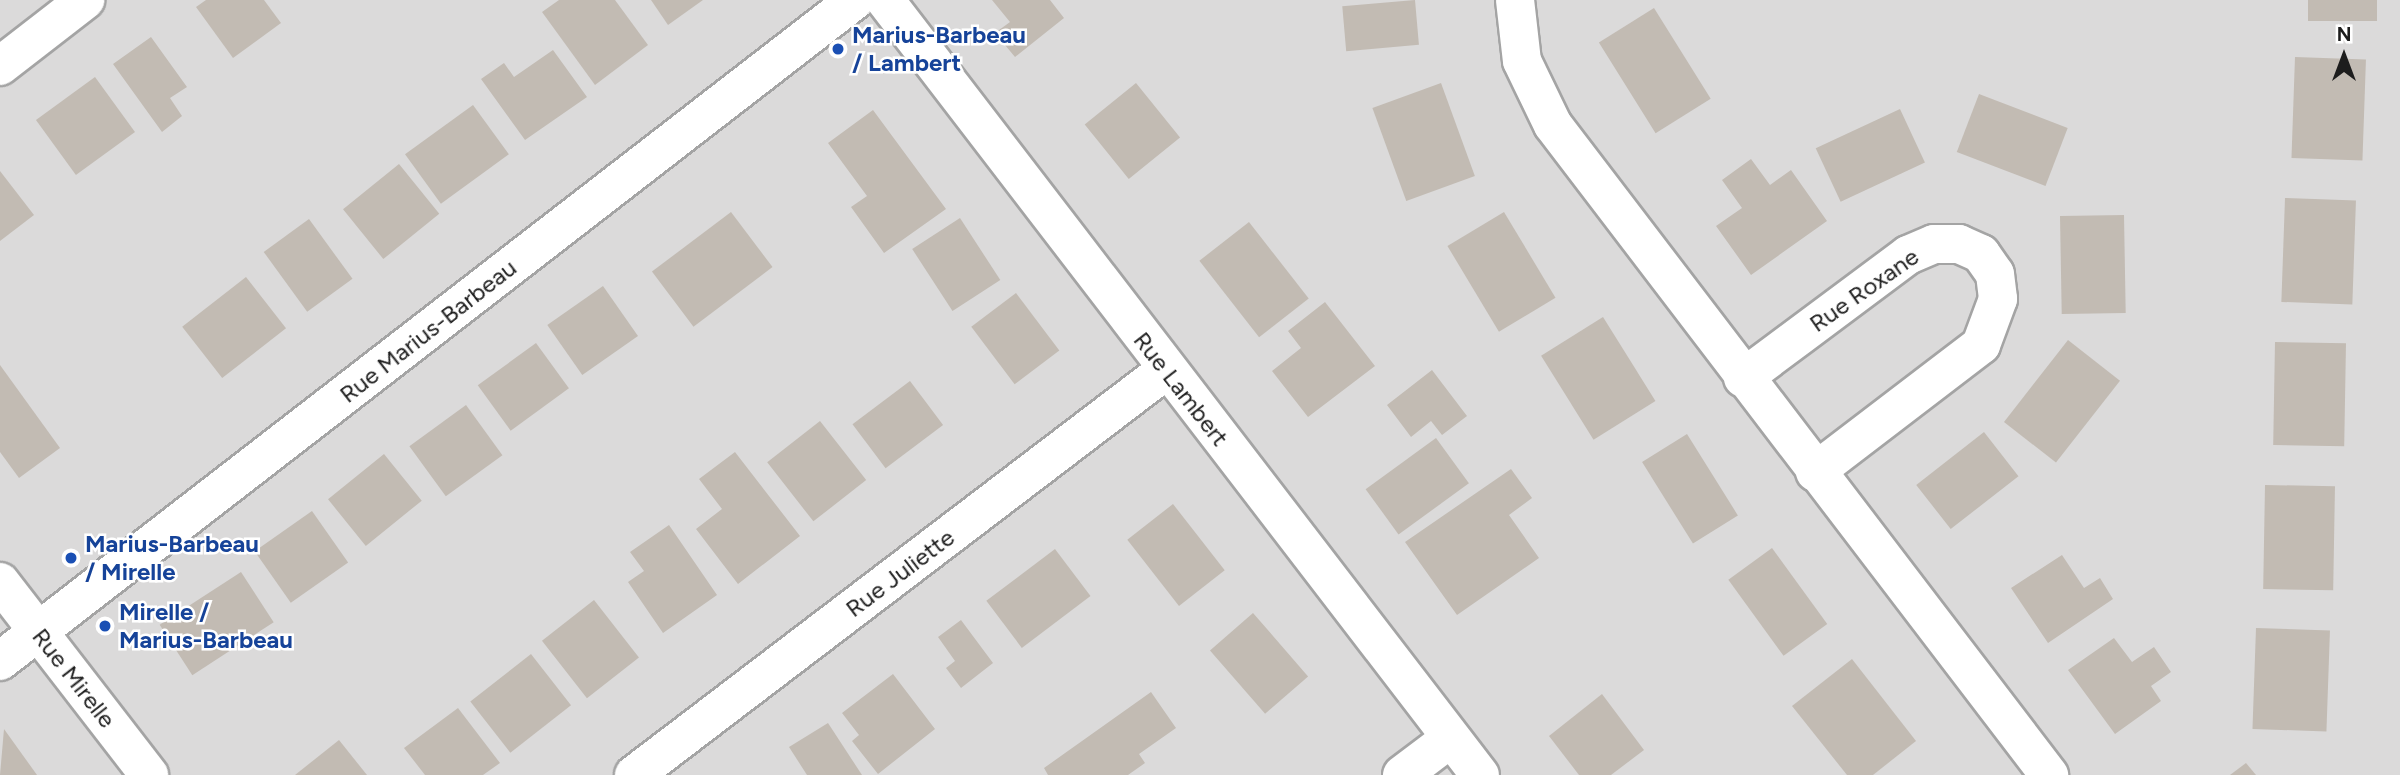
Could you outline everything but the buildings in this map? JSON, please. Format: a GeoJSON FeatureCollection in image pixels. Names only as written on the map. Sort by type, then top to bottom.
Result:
{"type":"FeatureCollection","features":[{"type":"Feature","properties":{"kind":"street"},"geometry":{"type":"LineString","coordinates":[[0,66],[85,0]]}},
{"type":"Feature","properties":{"kind":"street","name":"Rue Marius-Barbeau"},"geometry":{"type":"LineString","coordinates":[[0,660],[855,0]]}},
{"type":"Feature","properties":{"kind":"street","name":"Rue Lambert"},"geometry":{"type":"LineString","coordinates":[[885,0],[1479,775]]}},
{"type":"Feature","properties":{"kind":"street"},"geometry":{"type":"LineString","coordinates":[[1515,0],[1522,61],[1553,125],[1743,378],[2049,775]]}},
{"type":"Feature","properties":{"kind":"street","name":"Rue Roxane"},"geometry":{"type":"LineString","coordinates":[[1743,378],[1908,255],[1934,244],[1959,244],[1981,254],[1996,274],[1998,299],[1982,345],[1815,472]]}},
{"type":"Feature","properties":{"kind":"street","name":"Rue Juliette"},"geometry":{"type":"LineString","coordinates":[[634,775],[1166,370]]}},
{"type":"Feature","properties":{"kind":"street","name":"Rue Mirelle"},"geometry":{"type":"LineString","coordinates":[[0,582],[149,775]]}},
{"type":"Feature","properties":{"kind":"street"},"geometry":{"type":"LineString","coordinates":[[1402,775],[1451,738]]}},
{"type":"Feature","properties":{"kind":"shaded area"},"geometry":{"type":"Polygon","coordinates":[[[0,0],[2400,0],[2400,775],[0,775],[0,0]]]}},
{"type":"Feature","properties":{"kind":"place","name":"Marius-Barbeau / Lambert"},"geometry":{"type":"Point","coordinates":[838,49]}},
{"type":"Feature","properties":{"kind":"place","name":"Marius-Barbeau / Mirelle"},"geometry":{"type":"Point","coordinates":[71,558]}},
{"type":"Feature","properties":{"kind":"place","name":"Mirelle / Marius-Barbeau"},"geometry":{"type":"Point","coordinates":[105,626]}}]}
